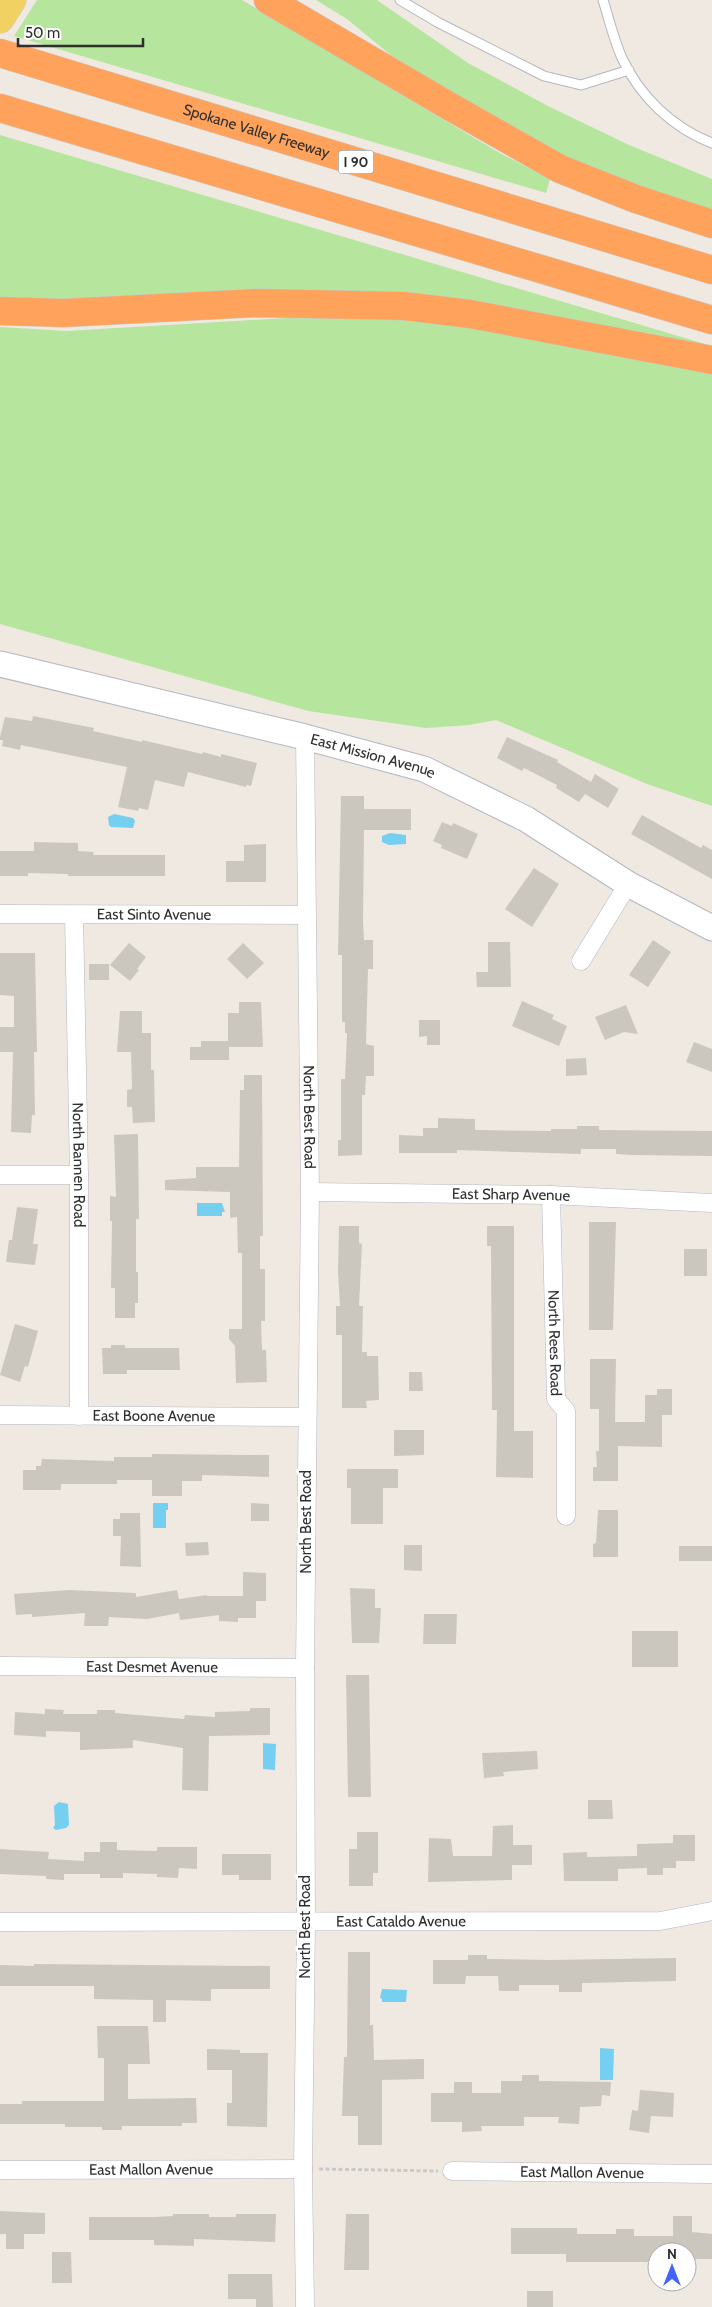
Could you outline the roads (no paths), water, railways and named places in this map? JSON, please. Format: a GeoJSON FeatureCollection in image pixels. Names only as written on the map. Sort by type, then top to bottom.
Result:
{"type":"FeatureCollection","features":[{"type":"Feature","properties":{"kind":"highway"},"geometry":{"type":"LineString","coordinates":[[268,0],[560,169],[636,200],[712,224]]}},
{"type":"Feature","properties":{"kind":"highway","name":"Spokane Valley Freeway"},"geometry":{"type":"LineString","coordinates":[[0,53],[712,270]]}},
{"type":"Feature","properties":{"kind":"highway"},"geometry":{"type":"LineString","coordinates":[[0,108],[712,320]]}},
{"type":"Feature","properties":{"kind":"highway"},"geometry":{"type":"LineString","coordinates":[[0,311],[63,313],[258,303],[404,306],[470,314],[712,360]]}},
{"type":"Feature","properties":{"kind":"street","name":"East Mission Avenue"},"geometry":{"type":"LineString","coordinates":[[0,664],[305,737],[424,770],[526,819],[628,884],[712,928]]}},
{"type":"Feature","properties":{"kind":"street","name":"North Best Road"},"geometry":{"type":"LineString","coordinates":[[305,737],[310,1192],[305,1668],[306,1922],[303,2169],[305,2307]]}},
{"type":"Feature","properties":{"kind":"street"},"geometry":{"type":"LineString","coordinates":[[581,962],[628,884]]}},
{"type":"Feature","properties":{"kind":"street","name":"East Sinto Avenue"},"geometry":{"type":"LineString","coordinates":[[0,914],[306,915]]}},
{"type":"Feature","properties":{"kind":"street","name":"North Bannen Road"},"geometry":{"type":"LineString","coordinates":[[74,915],[79,1175],[79,1416]]}},
{"type":"Feature","properties":{"kind":"street"},"geometry":{"type":"LineString","coordinates":[[0,1174],[79,1175]]}},
{"type":"Feature","properties":{"kind":"street","name":"East Sharp Avenue"},"geometry":{"type":"LineString","coordinates":[[310,1192],[551,1195],[712,1203]]}},
{"type":"Feature","properties":{"kind":"street","name":"North Rees Road"},"geometry":{"type":"LineString","coordinates":[[551,1195],[556,1399],[566,1411],[566,1516]]}},
{"type":"Feature","properties":{"kind":"street","name":"East Boone Avenue"},"geometry":{"type":"LineString","coordinates":[[0,1416],[307,1417]]}},
{"type":"Feature","properties":{"kind":"street","name":"East Desmet Avenue"},"geometry":{"type":"LineString","coordinates":[[0,1666],[305,1668]]}},
{"type":"Feature","properties":{"kind":"street","name":"East Cataldo Avenue"},"geometry":{"type":"LineString","coordinates":[[0,1922],[660,1921],[712,1911]]}},
{"type":"Feature","properties":{"kind":"street","name":"East Mallon Avenue"},"geometry":{"type":"LineString","coordinates":[[0,2170],[303,2169]]}},
{"type":"Feature","properties":{"kind":"street","name":"East Mallon Avenue"},"geometry":{"type":"LineString","coordinates":[[452,2171],[712,2174]]}},
{"type":"Feature","properties":{"kind":"lane"},"geometry":{"type":"LineString","coordinates":[[400,0],[439,23],[544,76],[581,84],[629,70]]}},
{"type":"Feature","properties":{"kind":"lane"},"geometry":{"type":"LineString","coordinates":[[603,0],[622,59],[644,93],[661,112],[696,137],[712,143]]}},
{"type":"Feature","properties":{"kind":"water"},"geometry":{"type":"Polygon","coordinates":[[[114,814],[133,818],[135,821],[133,828],[111,827],[108,817],[114,814]]]}},
{"type":"Feature","properties":{"kind":"water"},"geometry":{"type":"Polygon","coordinates":[[[390,833],[406,835],[406,844],[389,845],[382,842],[382,836],[390,833]]]}},
{"type":"Feature","properties":{"kind":"water"},"geometry":{"type":"Polygon","coordinates":[[[197,1203],[222,1203],[225,1212],[222,1212],[222,1216],[197,1216],[197,1203]]]}},
{"type":"Feature","properties":{"kind":"water"},"geometry":{"type":"Polygon","coordinates":[[[153,1503],[168,1503],[166,1528],[153,1528],[153,1503]]]}},
{"type":"Feature","properties":{"kind":"water"},"geometry":{"type":"Polygon","coordinates":[[[263,1743],[276,1744],[275,1770],[263,1769],[263,1743]]]}},
{"type":"Feature","properties":{"kind":"water"},"geometry":{"type":"Polygon","coordinates":[[[59,1802],[68,1804],[69,1825],[66,1828],[56,1830],[53,1828],[55,1825],[54,1806],[59,1802]]]}},
{"type":"Feature","properties":{"kind":"water"},"geometry":{"type":"Polygon","coordinates":[[[382,1989],[407,1990],[406,2002],[382,2002],[380,1998],[382,1989]]]}},
{"type":"Feature","properties":{"kind":"water"},"geometry":{"type":"Polygon","coordinates":[[[600,2048],[614,2049],[613,2080],[600,2080],[600,2048]]]}}]}
